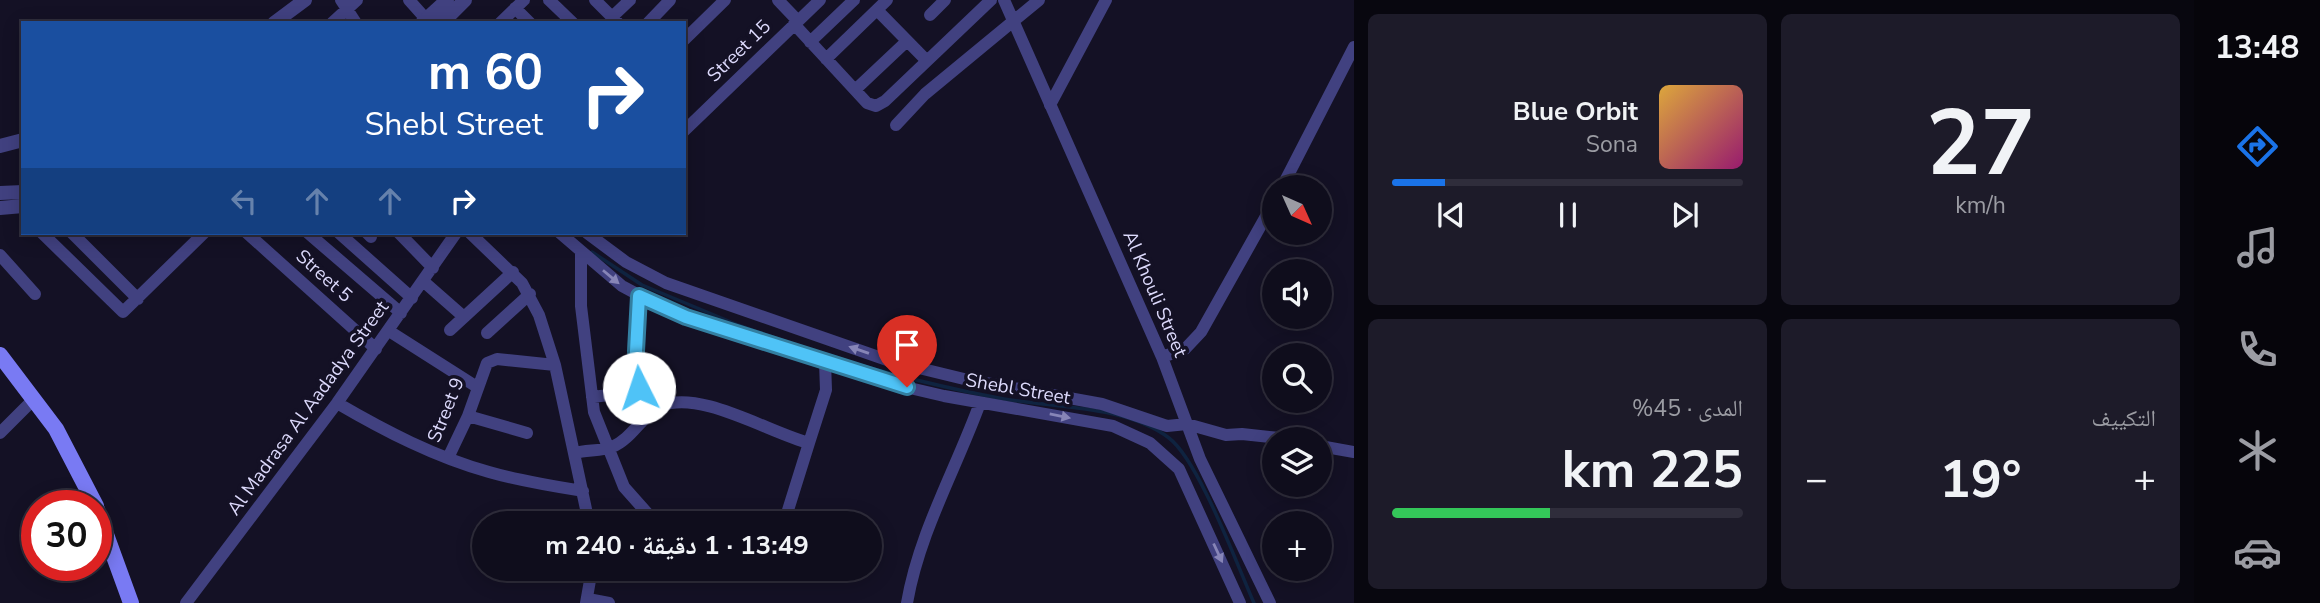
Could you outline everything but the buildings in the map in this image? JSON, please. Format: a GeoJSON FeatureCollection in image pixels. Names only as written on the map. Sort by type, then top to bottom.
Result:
{"type":"FeatureCollection","features":[{"type":"Feature","properties":{"kind":"main road"},"geometry":{"type":"LineString","coordinates":[[0,355],[34,399],[72,456],[88,490]]}},
{"type":"Feature","properties":{"kind":"main road"},"geometry":{"type":"LineString","coordinates":[[112,550],[131,603]]}},
{"type":"Feature","properties":{"kind":"street"},"geometry":{"type":"LineString","coordinates":[[278,21],[305,0]]}},
{"type":"Feature","properties":{"kind":"street"},"geometry":{"type":"LineString","coordinates":[[409,0],[424,21],[447,0]]}},
{"type":"Feature","properties":{"kind":"street"},"geometry":{"type":"LineString","coordinates":[[444,21],[466,0]]}},
{"type":"Feature","properties":{"kind":"street"},"geometry":{"type":"LineString","coordinates":[[549,0],[571,21]]}},
{"type":"Feature","properties":{"kind":"street"},"geometry":{"type":"LineString","coordinates":[[595,0],[615,20],[630,0]]}},
{"type":"Feature","properties":{"kind":"street"},"geometry":{"type":"LineString","coordinates":[[650,21],[670,0]]}},
{"type":"Feature","properties":{"kind":"street"},"geometry":{"type":"LineString","coordinates":[[686,38],[725,0]]}},
{"type":"Feature","properties":{"kind":"street"},"geometry":{"type":"LineString","coordinates":[[778,0],[810,42],[867,103],[881,104],[991,0]]}},
{"type":"Feature","properties":{"kind":"street","name":"Street 15"},"geometry":{"type":"LineString","coordinates":[[686,129],[820,0]]}},
{"type":"Feature","properties":{"kind":"street"},"geometry":{"type":"LineString","coordinates":[[810,42],[854,0]]}},
{"type":"Feature","properties":{"kind":"street"},"geometry":{"type":"LineString","coordinates":[[827,59],[887,0]]}},
{"type":"Feature","properties":{"kind":"street"},"geometry":{"type":"LineString","coordinates":[[930,15],[945,0]]}},
{"type":"Feature","properties":{"kind":"street","name":"Al Khouli Street"},"geometry":{"type":"LineString","coordinates":[[1004,0],[1162,357],[1198,460],[1270,603]]}},
{"type":"Feature","properties":{"kind":"street"},"geometry":{"type":"LineString","coordinates":[[896,125],[925,94],[1038,0]]}},
{"type":"Feature","properties":{"kind":"street"},"geometry":{"type":"LineString","coordinates":[[1050,105],[1106,0]]}},
{"type":"Feature","properties":{"kind":"street"},"geometry":{"type":"LineString","coordinates":[[334,21],[348,3],[355,21]]}},
{"type":"Feature","properties":{"kind":"street"},"geometry":{"type":"LineString","coordinates":[[502,21],[520,4],[529,21]]}},
{"type":"Feature","properties":{"kind":"street"},"geometry":{"type":"LineString","coordinates":[[877,10],[927,61]]}},
{"type":"Feature","properties":{"kind":"street"},"geometry":{"type":"LineString","coordinates":[[855,90],[907,41]]}},
{"type":"Feature","properties":{"kind":"street"},"geometry":{"type":"LineString","coordinates":[[1288,175],[1354,47]]}},
{"type":"Feature","properties":{"kind":"street"},"geometry":{"type":"LineString","coordinates":[[0,146],[21,141]]}},
{"type":"Feature","properties":{"kind":"street"},"geometry":{"type":"LineString","coordinates":[[0,194],[21,192]]}},
{"type":"Feature","properties":{"kind":"street"},"geometry":{"type":"LineString","coordinates":[[0,208],[21,208]]}},
{"type":"Feature","properties":{"kind":"street"},"geometry":{"type":"LineString","coordinates":[[1162,357],[1185,349],[1201,332],[1262,223]]}},
{"type":"Feature","properties":{"kind":"street"},"geometry":{"type":"LineString","coordinates":[[44,235],[120,310],[126,311],[202,235]]}},
{"type":"Feature","properties":{"kind":"street"},"geometry":{"type":"LineString","coordinates":[[74,235],[138,299]]}},
{"type":"Feature","properties":{"kind":"street","name":"Street 5"},"geometry":{"type":"LineString","coordinates":[[249,235],[376,349]]}},
{"type":"Feature","properties":{"kind":"street"},"geometry":{"type":"LineString","coordinates":[[310,235],[401,313]]}},
{"type":"Feature","properties":{"kind":"street"},"geometry":{"type":"LineString","coordinates":[[341,235],[412,298]]}},
{"type":"Feature","properties":{"kind":"street"},"geometry":{"type":"LineString","coordinates":[[400,235],[433,268]]}},
{"type":"Feature","properties":{"kind":"street","name":"Al Madrasa Al Aadadya Street"},"geometry":{"type":"LineString","coordinates":[[186,603],[337,403],[455,235]]}},
{"type":"Feature","properties":{"kind":"street"},"geometry":{"type":"LineString","coordinates":[[472,235],[513,272],[530,294],[549,340],[587,511]]}},
{"type":"Feature","properties":{"kind":"street","name":"Shebl Street"},"geometry":{"type":"LineString","coordinates":[[562,235],[622,286],[686,317],[884,382],[1113,426],[1150,443],[1181,468],[1240,603]]}},
{"type":"Feature","properties":{"kind":"street"},"geometry":{"type":"LineString","coordinates":[[583,235],[576,247],[592,397],[598,424],[624,487],[645,511]]}},
{"type":"Feature","properties":{"kind":"street","name":"Shebl Street"},"geometry":{"type":"LineString","coordinates":[[587,235],[626,262],[666,283],[890,361],[964,379],[1102,404],[1160,424],[1187,424],[1226,435],[1262,436]]}},
{"type":"Feature","properties":{"kind":"street"},"geometry":{"type":"LineString","coordinates":[[0,255],[35,294]]}},
{"type":"Feature","properties":{"kind":"street"},"geometry":{"type":"LineString","coordinates":[[450,330],[513,272]]}},
{"type":"Feature","properties":{"kind":"street"},"geometry":{"type":"LineString","coordinates":[[424,281],[464,317]]}},
{"type":"Feature","properties":{"kind":"street"},"geometry":{"type":"LineString","coordinates":[[487,333],[530,294]]}},
{"type":"Feature","properties":{"kind":"street"},"geometry":{"type":"LineString","coordinates":[[592,397],[634,392],[639,388],[636,351],[639,296]]}},
{"type":"Feature","properties":{"kind":"street"},"geometry":{"type":"LineString","coordinates":[[389,331],[477,387]]}},
{"type":"Feature","properties":{"kind":"street","name":"Street 9"},"geometry":{"type":"LineString","coordinates":[[448,458],[468,416],[483,368],[492,360],[555,365]]}},
{"type":"Feature","properties":{"kind":"street"},"geometry":{"type":"LineString","coordinates":[[788,511],[826,390],[825,362]]}},
{"type":"Feature","properties":{"kind":"street"},"geometry":{"type":"LineString","coordinates":[[0,433],[34,399]]}},
{"type":"Feature","properties":{"kind":"street"},"geometry":{"type":"LineString","coordinates":[[575,453],[610,448],[625,439],[652,412],[674,402],[707,405],[776,433],[809,443]]}},
{"type":"Feature","properties":{"kind":"street"},"geometry":{"type":"LineString","coordinates":[[907,603],[920,550],[960,458],[980,402]]}},
{"type":"Feature","properties":{"kind":"street"},"geometry":{"type":"LineString","coordinates":[[337,403],[406,441],[448,458],[488,472],[583,491]]}},
{"type":"Feature","properties":{"kind":"street"},"geometry":{"type":"LineString","coordinates":[[468,416],[527,433]]}},
{"type":"Feature","properties":{"kind":"street"},"geometry":{"type":"LineString","coordinates":[[1332,448],[1354,452]]}},
{"type":"Feature","properties":{"kind":"street"},"geometry":{"type":"LineString","coordinates":[[1181,468],[1198,460]]}},
{"type":"Feature","properties":{"kind":"street"},"geometry":{"type":"LineString","coordinates":[[590,581],[587,601],[609,603]]}},
{"type":"Feature","properties":{"kind":"waterway"},"geometry":{"type":"LineString","coordinates":[[592,252],[642,285],[738,325],[787,342]]}},
{"type":"Feature","properties":{"kind":"waterway"},"geometry":{"type":"LineString","coordinates":[[828,356],[959,390],[1111,414],[1151,427],[1169,438],[1193,468],[1254,603]]}},
{"type":"Feature","properties":{"kind":"route"},"geometry":{"type":"LineString","coordinates":[[639,388],[636,351],[639,296],[686,317],[884,382],[907,387]]}}]}
